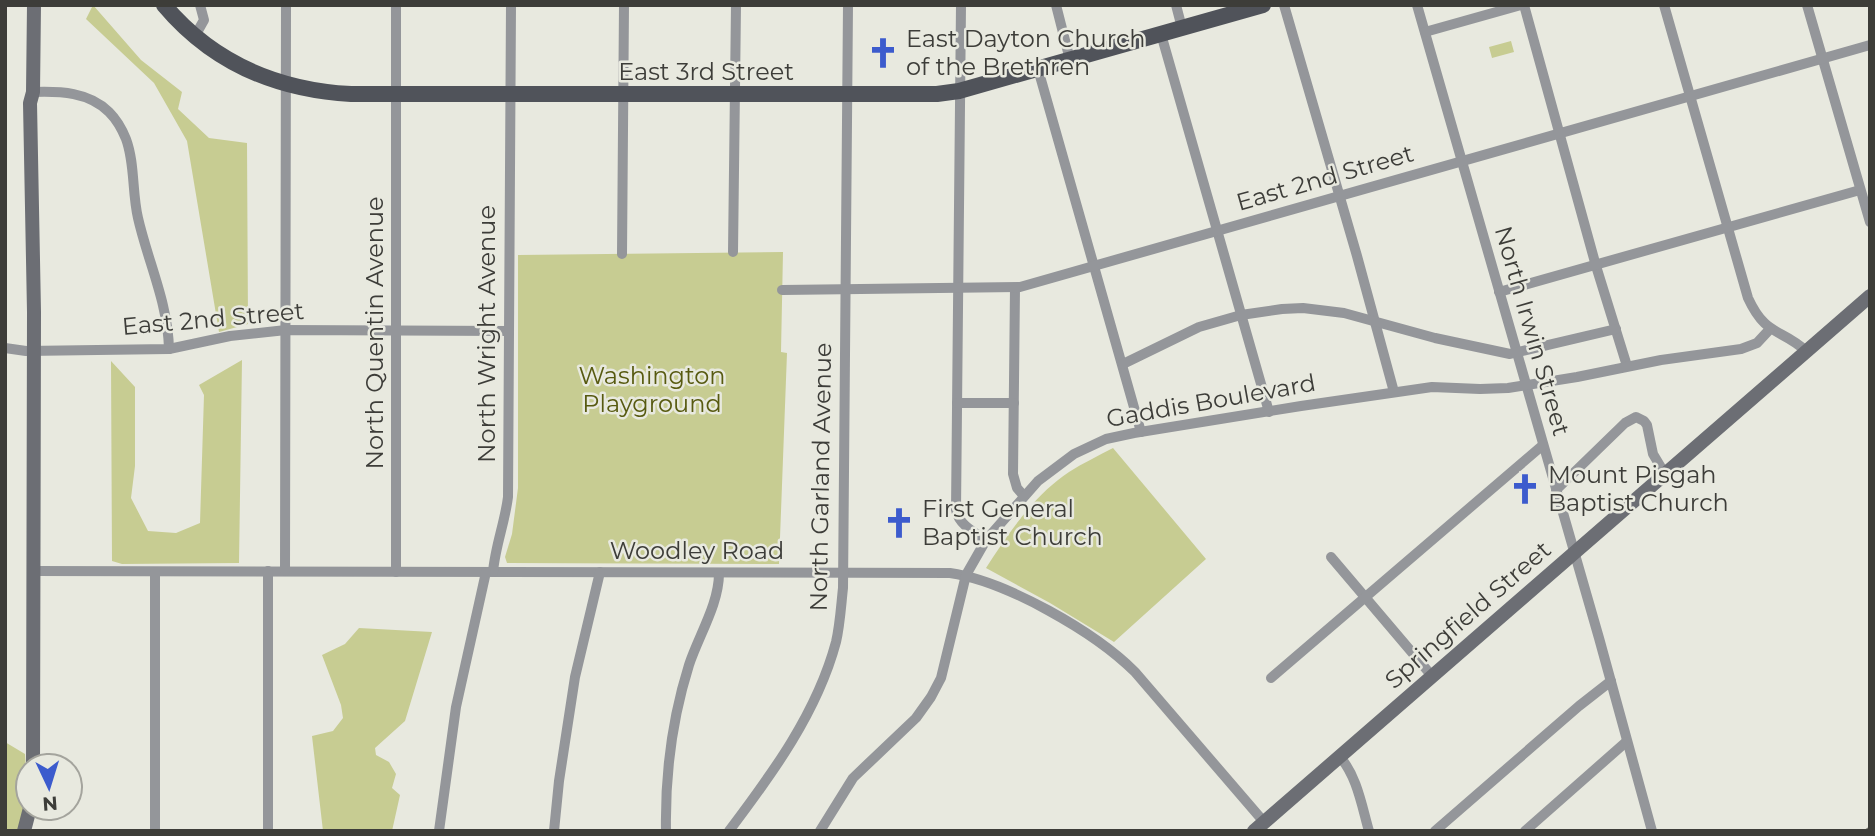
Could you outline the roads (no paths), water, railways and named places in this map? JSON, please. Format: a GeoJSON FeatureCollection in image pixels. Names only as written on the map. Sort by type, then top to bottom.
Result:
{"type":"FeatureCollection","features":[{"type":"Feature","properties":{"kind":"main road"},"geometry":{"type":"LineString","coordinates":[[33,752],[34,350],[30,103],[33,92],[34,5]]}},
{"type":"Feature","properties":{"kind":"main road","name":"East 3rd Street"},"geometry":{"type":"LineString","coordinates":[[170,7],[195,36],[226,59],[287,85],[327,93],[735,95],[937,94],[959,91],[1263,5]]}},
{"type":"Feature","properties":{"kind":"main road","name":"Springfield Street"},"geometry":{"type":"LineString","coordinates":[[1259,826],[1870,296]]}},
{"type":"Feature","properties":{"kind":"street"},"geometry":{"type":"LineString","coordinates":[[195,36],[204,20],[200,5]]}},
{"type":"Feature","properties":{"kind":"street"},"geometry":{"type":"LineString","coordinates":[[285,571],[286,5]]}},
{"type":"Feature","properties":{"kind":"street","name":"North Quentin Avenue"},"geometry":{"type":"LineString","coordinates":[[396,5],[396,572]]}},
{"type":"Feature","properties":{"kind":"street","name":"North Wright Avenue"},"geometry":{"type":"LineString","coordinates":[[439,831],[456,707],[489,572],[501,536],[508,497],[511,5]]}},
{"type":"Feature","properties":{"kind":"street"},"geometry":{"type":"LineString","coordinates":[[622,254],[624,5]]}},
{"type":"Feature","properties":{"kind":"street"},"geometry":{"type":"LineString","coordinates":[[733,252],[736,5]]}},
{"type":"Feature","properties":{"kind":"street","name":"North Garland Avenue"},"geometry":{"type":"LineString","coordinates":[[729,831],[775,766],[811,707],[823,681],[839,626],[843,572],[848,5]]}},
{"type":"Feature","properties":{"kind":"street"},"geometry":{"type":"LineString","coordinates":[[961,5],[956,510],[957,517],[986,540]]}},
{"type":"Feature","properties":{"kind":"street"},"geometry":{"type":"LineString","coordinates":[[1056,5],[1070,60]]}},
{"type":"Feature","properties":{"kind":"street"},"geometry":{"type":"LineString","coordinates":[[1175,5],[1182,28]]}},
{"type":"Feature","properties":{"kind":"street"},"geometry":{"type":"LineString","coordinates":[[1284,5],[1394,392]]}},
{"type":"Feature","properties":{"kind":"street","name":"North Irwin Street"},"geometry":{"type":"LineString","coordinates":[[1417,5],[1652,831]]}},
{"type":"Feature","properties":{"kind":"street"},"geometry":{"type":"LineString","coordinates":[[1425,32],[1522,5],[1627,366]]}},
{"type":"Feature","properties":{"kind":"street"},"geometry":{"type":"LineString","coordinates":[[1664,5],[1748,299],[1754,312],[1770,329],[1806,351]]}},
{"type":"Feature","properties":{"kind":"street"},"geometry":{"type":"LineString","coordinates":[[1807,5],[1870,222]]}},
{"type":"Feature","properties":{"kind":"street"},"geometry":{"type":"LineString","coordinates":[[1161,34],[1269,412]]}},
{"type":"Feature","properties":{"kind":"street","name":"East 2nd Street"},"geometry":{"type":"LineString","coordinates":[[782,290],[1015,288],[1870,46]]}},
{"type":"Feature","properties":{"kind":"street"},"geometry":{"type":"LineString","coordinates":[[1038,69],[1140,432]]}},
{"type":"Feature","properties":{"kind":"street"},"geometry":{"type":"LineString","coordinates":[[33,92],[70,93],[88,99],[110,113],[123,131],[129,149],[138,216],[164,303],[169,349]]}},
{"type":"Feature","properties":{"kind":"street"},"geometry":{"type":"LineString","coordinates":[[1499,292],[1860,190]]}},
{"type":"Feature","properties":{"kind":"street"},"geometry":{"type":"LineString","coordinates":[[1015,288],[1013,474],[1017,488],[1024,496]]}},
{"type":"Feature","properties":{"kind":"street"},"geometry":{"type":"LineString","coordinates":[[1123,364],[1176,337],[1220,320],[1303,308],[1344,313],[1466,345],[1516,353],[1616,329]]}},
{"type":"Feature","properties":{"kind":"street","name":"Gaddis Boulevard"},"geometry":{"type":"LineString","coordinates":[[820,831],[853,778],[916,718],[931,697],[941,678],[966,575],[986,540],[1024,496],[1060,462],[1074,454],[1107,439],[1140,432],[1432,387],[1480,389],[1525,385],[1752,346],[1770,329]]}},
{"type":"Feature","properties":{"kind":"street","name":"East 2nd Street"},"geometry":{"type":"LineString","coordinates":[[5,348],[169,349],[286,330],[508,331]]}},
{"type":"Feature","properties":{"kind":"street"},"geometry":{"type":"LineString","coordinates":[[957,403],[1014,403]]}},
{"type":"Feature","properties":{"kind":"street"},"geometry":{"type":"LineString","coordinates":[[1556,490],[1625,423],[1636,417],[1647,425],[1653,454],[1665,474]]}},
{"type":"Feature","properties":{"kind":"street"},"geometry":{"type":"LineString","coordinates":[[1271,678],[1543,445]]}},
{"type":"Feature","properties":{"kind":"street"},"geometry":{"type":"LineString","coordinates":[[1331,557],[1432,676]]}},
{"type":"Feature","properties":{"kind":"street","name":"Woodley Road"},"geometry":{"type":"LineString","coordinates":[[34,571],[843,572],[966,575],[1046,610],[1082,631],[1124,661],[1259,826]]}},
{"type":"Feature","properties":{"kind":"street"},"geometry":{"type":"LineString","coordinates":[[268,571],[268,831]]}},
{"type":"Feature","properties":{"kind":"street"},"geometry":{"type":"LineString","coordinates":[[155,572],[155,831]]}},
{"type":"Feature","properties":{"kind":"street"},"geometry":{"type":"LineString","coordinates":[[554,831],[575,677],[600,572]]}},
{"type":"Feature","properties":{"kind":"street"},"geometry":{"type":"LineString","coordinates":[[666,831],[668,770],[674,725],[689,666],[716,594],[719,573]]}},
{"type":"Feature","properties":{"kind":"street"},"geometry":{"type":"LineString","coordinates":[[1435,831],[1611,681]]}},
{"type":"Feature","properties":{"kind":"street"},"geometry":{"type":"LineString","coordinates":[[1525,831],[1626,742]]}},
{"type":"Feature","properties":{"kind":"street"},"geometry":{"type":"LineString","coordinates":[[1339,756],[1348,766],[1369,831]]}},
{"type":"Feature","properties":{"kind":"place","name":"East Dayton Church of the Brethren"},"geometry":{"type":"Point","coordinates":[883,53]}},
{"type":"Feature","properties":{"kind":"place","name":"Mount Pisgah Baptist Church"},"geometry":{"type":"Point","coordinates":[1525,489]}},
{"type":"Feature","properties":{"kind":"place","name":"First General Baptist Church"},"geometry":{"type":"Point","coordinates":[899,523]}},
{"type":"Feature","properties":{"kind":"park label","name":"Washington Playground"},"geometry":{"type":"Point","coordinates":[652,390]}}]}
